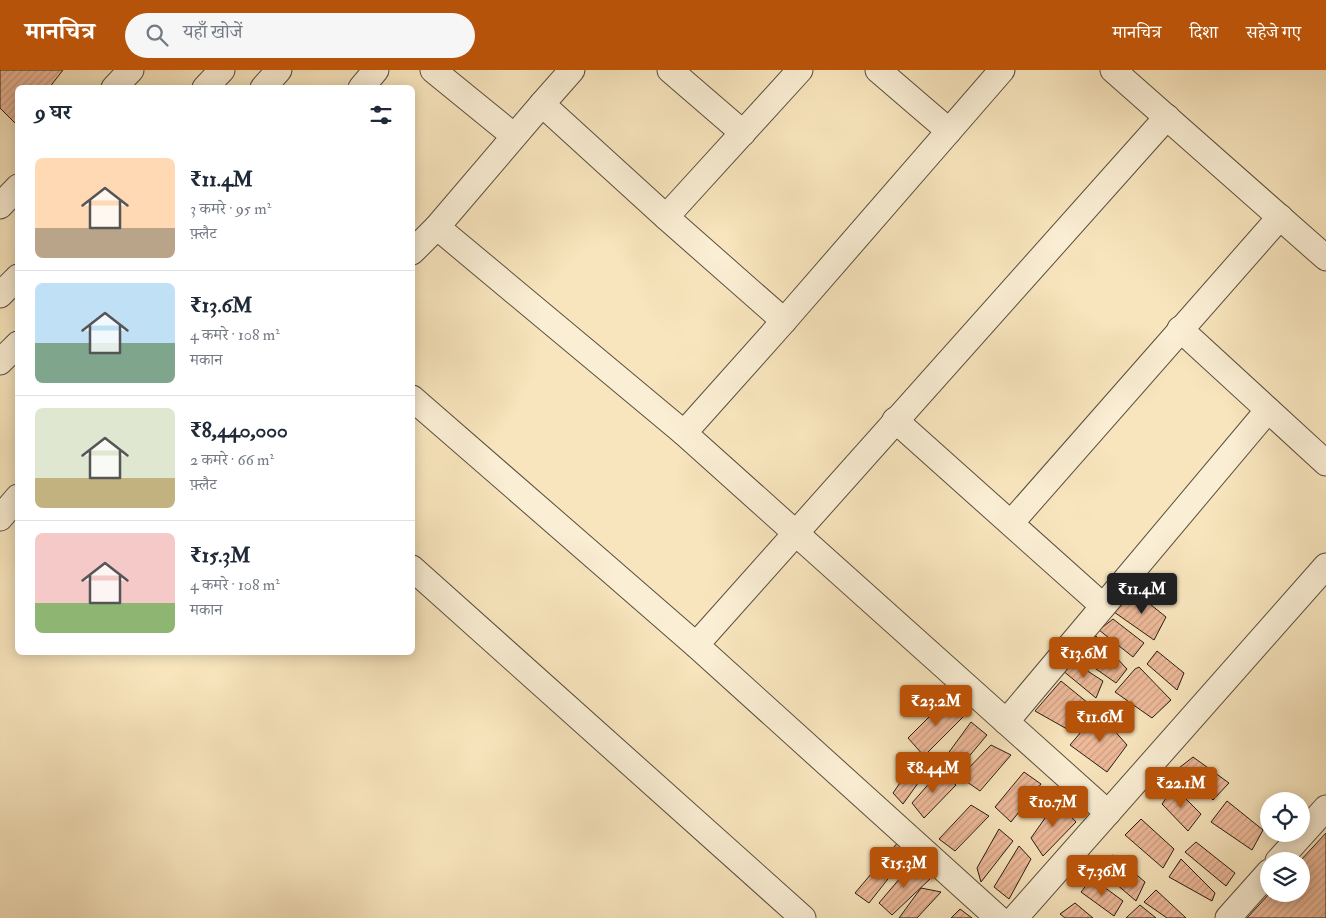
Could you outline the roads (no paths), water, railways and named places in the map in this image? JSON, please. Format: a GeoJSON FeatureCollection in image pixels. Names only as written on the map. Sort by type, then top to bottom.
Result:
{"type":"FeatureCollection","features":[{"type":"Feature","properties":{"kind":"street"},"geometry":{"type":"LineString","coordinates":[[117,85],[131,70]]}},
{"type":"Feature","properties":{"kind":"street"},"geometry":{"type":"LineString","coordinates":[[208,85],[222,70]]}},
{"type":"Feature","properties":{"kind":"street"},"geometry":{"type":"LineString","coordinates":[[266,85],[279,70]]}},
{"type":"Feature","properties":{"kind":"street"},"geometry":{"type":"LineString","coordinates":[[364,85],[376,70]]}},
{"type":"Feature","properties":{"kind":"street"},"geometry":{"type":"LineString","coordinates":[[432,70],[514,136]]}},
{"type":"Feature","properties":{"kind":"street"},"geometry":{"type":"LineString","coordinates":[[415,249],[437,227],[572,70]]}},
{"type":"Feature","properties":{"kind":"street"},"geometry":{"type":"LineString","coordinates":[[670,70],[743,133]]}},
{"type":"Feature","properties":{"kind":"street"},"geometry":{"type":"LineString","coordinates":[[666,218],[800,70]]}},
{"type":"Feature","properties":{"kind":"street"},"geometry":{"type":"LineString","coordinates":[[878,70],[949,131]]}},
{"type":"Feature","properties":{"kind":"street"},"geometry":{"type":"LineString","coordinates":[[684,433],[1002,70]]}},
{"type":"Feature","properties":{"kind":"street"},"geometry":{"type":"LineString","coordinates":[[1113,70],[1326,258]]}},
{"type":"Feature","properties":{"kind":"street"},"geometry":{"type":"LineString","coordinates":[[542,104],[666,218],[784,321]]}},
{"type":"Feature","properties":{"kind":"street"},"geometry":{"type":"LineString","coordinates":[[696,645],[1166,117]]}},
{"type":"Feature","properties":{"kind":"street"},"geometry":{"type":"LineString","coordinates":[[1011,523],[1280,217]]}},
{"type":"Feature","properties":{"kind":"street"},"geometry":{"type":"LineString","coordinates":[[437,227],[684,433],[1108,813]]}},
{"type":"Feature","properties":{"kind":"street"},"geometry":{"type":"LineString","coordinates":[[0,295],[15,281]]}},
{"type":"Feature","properties":{"kind":"street"},"geometry":{"type":"LineString","coordinates":[[1180,330],[1326,463]]}},
{"type":"Feature","properties":{"kind":"street"},"geometry":{"type":"LineString","coordinates":[[0,362],[15,347]]}},
{"type":"Feature","properties":{"kind":"street"},"geometry":{"type":"LineString","coordinates":[[415,401],[696,645],[998,918]]}},
{"type":"Feature","properties":{"kind":"street"},"geometry":{"type":"LineString","coordinates":[[1006,722],[1268,410]]}},
{"type":"Feature","properties":{"kind":"street"},"geometry":{"type":"LineString","coordinates":[[895,420],[1103,606]]}},
{"type":"Feature","properties":{"kind":"street"},"geometry":{"type":"LineString","coordinates":[[0,518],[15,500]]}},
{"type":"Feature","properties":{"kind":"street"},"geometry":{"type":"LineString","coordinates":[[1015,918],[1326,566]]}},
{"type":"Feature","properties":{"kind":"street"},"geometry":{"type":"LineString","coordinates":[[415,571],[803,918]]}},
{"type":"Feature","properties":{"kind":"street"},"geometry":{"type":"LineString","coordinates":[[1286,852],[1326,808]]}},
{"type":"Feature","properties":{"kind":"street"},"geometry":{"type":"LineString","coordinates":[[1228,918],[1260,882]]}}]}
